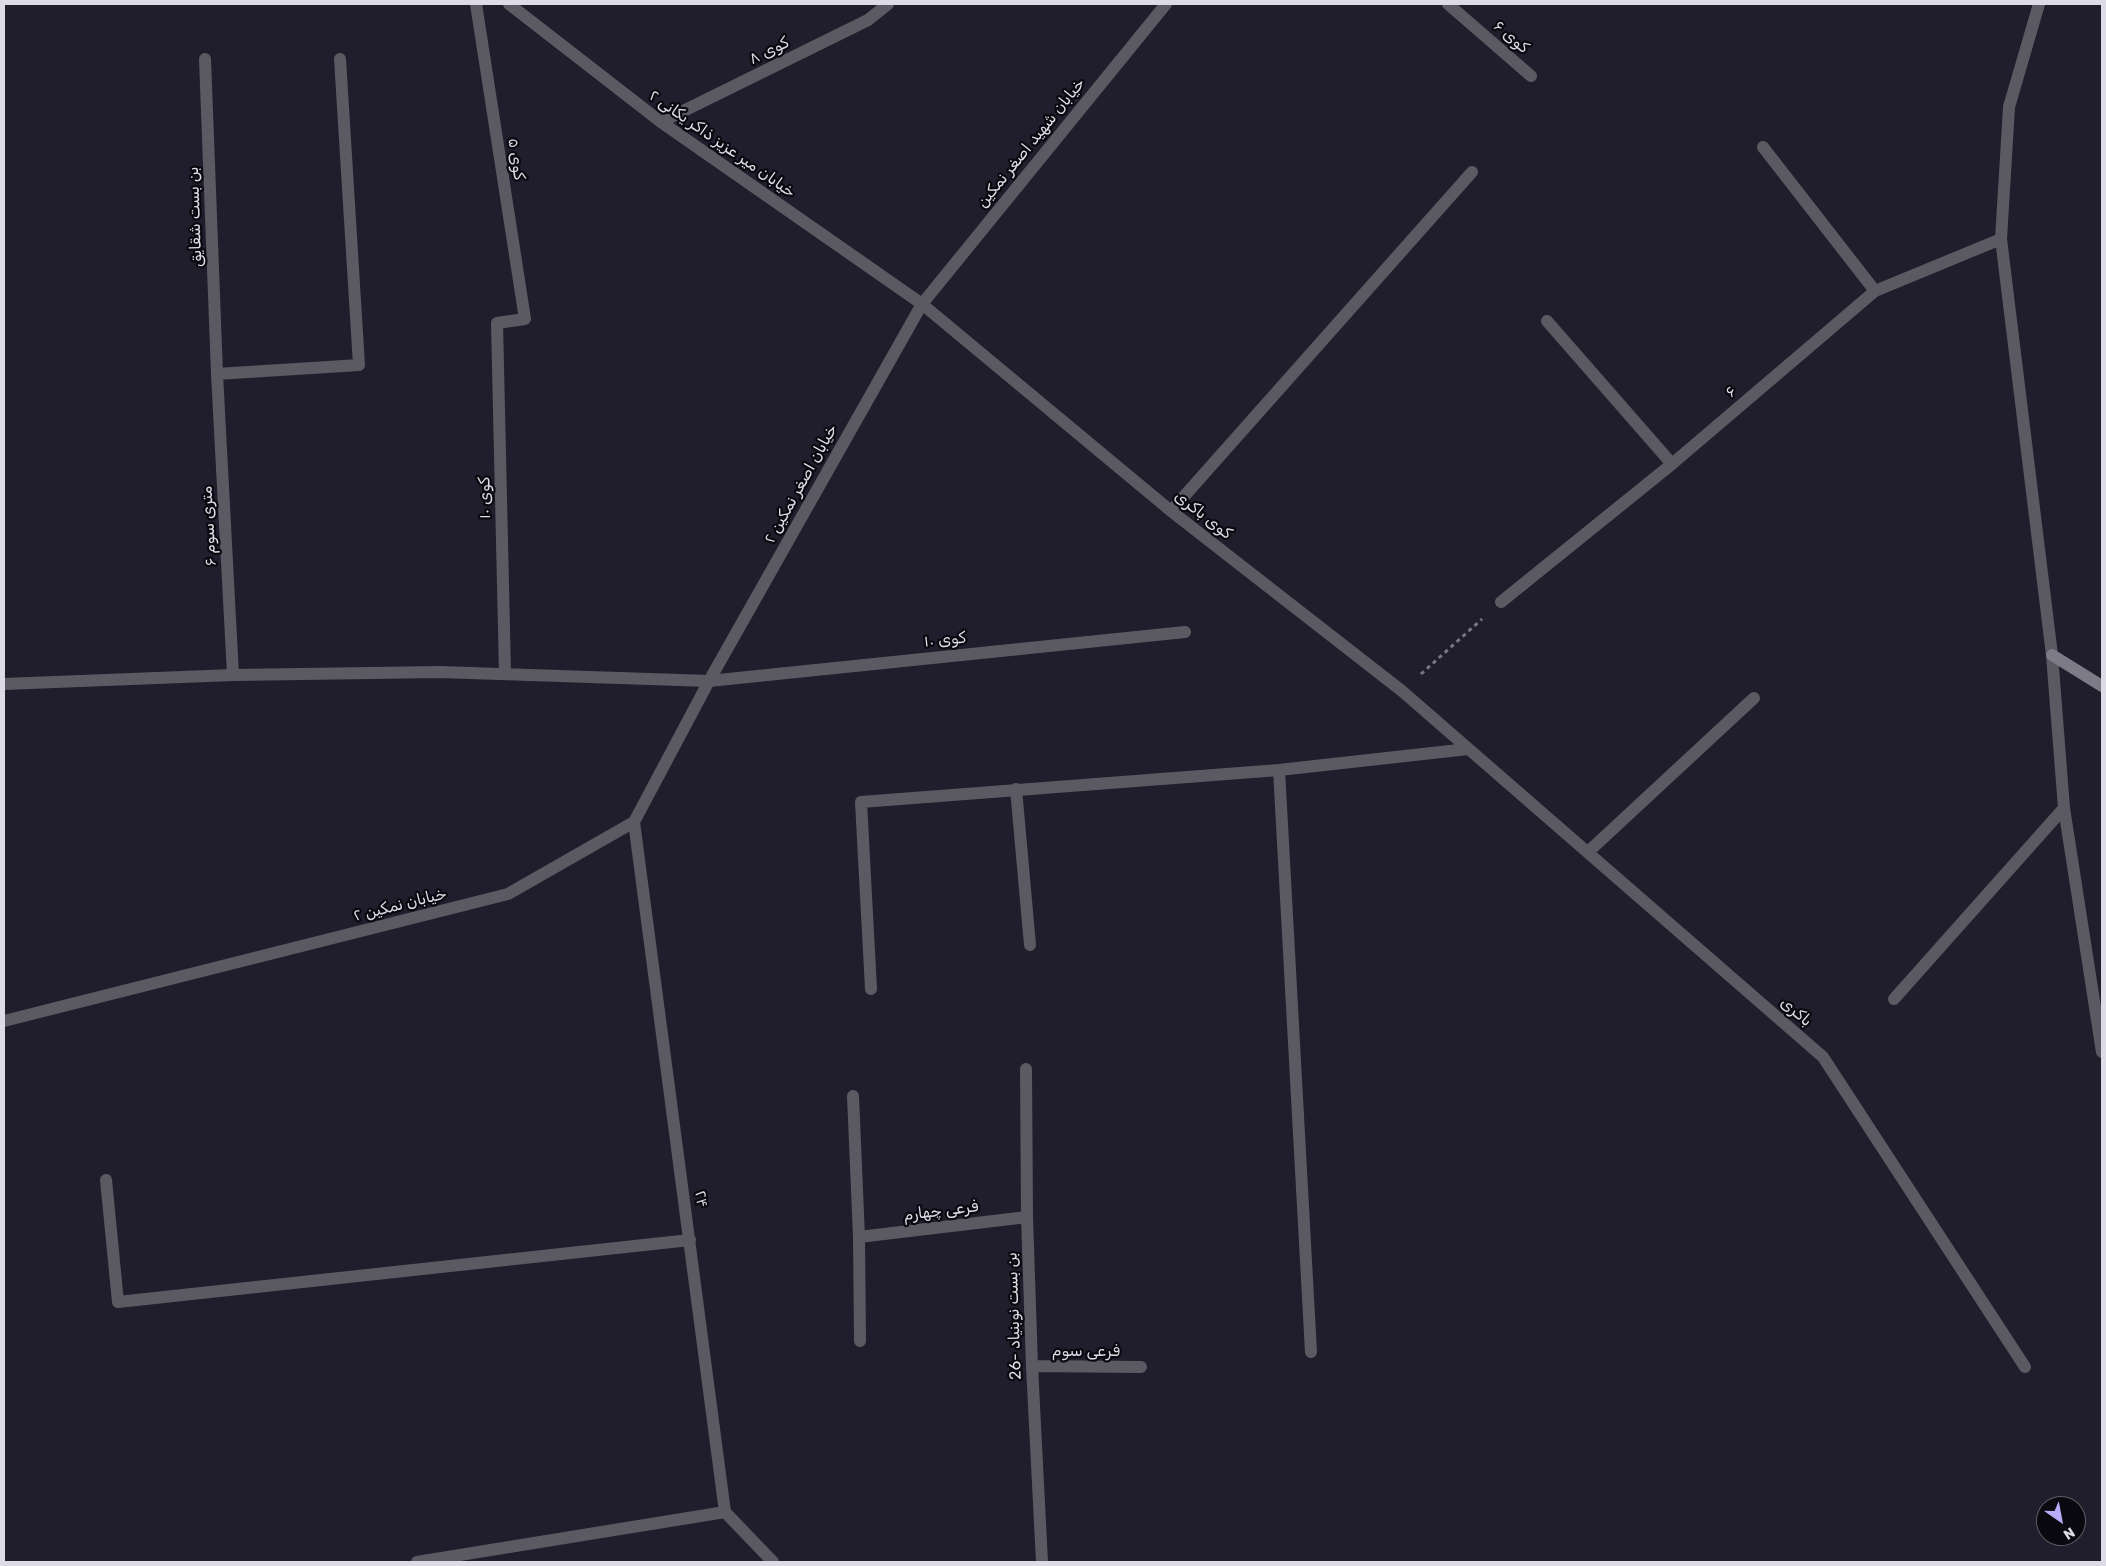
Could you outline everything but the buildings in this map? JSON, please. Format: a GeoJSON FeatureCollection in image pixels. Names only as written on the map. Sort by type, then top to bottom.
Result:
{"type":"FeatureCollection","features":[{"type":"Feature","properties":{"kind":"main road"},"geometry":{"type":"LineString","coordinates":[[2052,655],[2102,686]]}},
{"type":"Feature","properties":{"kind":"street","name":"کوی ۵"},"geometry":{"type":"LineString","coordinates":[[476,4],[525,319],[497,323]]}},
{"type":"Feature","properties":{"kind":"street","name":"۲ خیابان میر عزیز ذاکر یکانی"},"geometry":{"type":"LineString","coordinates":[[509,4],[661,122],[922,304]]}},
{"type":"Feature","properties":{"kind":"street","name":"کوی ۸"},"geometry":{"type":"LineString","coordinates":[[661,122],[868,20],[888,4]]}},
{"type":"Feature","properties":{"kind":"street","name":"خیابان شهید اصغر نمکین"},"geometry":{"type":"LineString","coordinates":[[922,304],[1166,4]]}},
{"type":"Feature","properties":{"kind":"street","name":"کوی ۶"},"geometry":{"type":"LineString","coordinates":[[1448,4],[1531,76]]}},
{"type":"Feature","properties":{"kind":"street"},"geometry":{"type":"LineString","coordinates":[[2039,4],[2009,107],[2001,239],[2052,655],[2064,808],[2102,1052]]}},
{"type":"Feature","properties":{"kind":"street","name":"بن بست شقایق"},"geometry":{"type":"LineString","coordinates":[[205,59],[217,374]]}},
{"type":"Feature","properties":{"kind":"street"},"geometry":{"type":"LineString","coordinates":[[217,374],[359,365],[340,59]]}},
{"type":"Feature","properties":{"kind":"street"},"geometry":{"type":"LineString","coordinates":[[1763,147],[1875,291]]}},
{"type":"Feature","properties":{"kind":"street"},"geometry":{"type":"LineString","coordinates":[[1171,511],[1472,172]]}},
{"type":"Feature","properties":{"kind":"street","name":"۶"},"geometry":{"type":"LineString","coordinates":[[1501,602],[1672,464],[1875,291],[2001,239]]}},
{"type":"Feature","properties":{"kind":"street","name":"کوی باکری"},"geometry":{"type":"LineString","coordinates":[[922,304],[1171,511],[1402,691],[1468,749]]}},
{"type":"Feature","properties":{"kind":"street","name":"خیابان اصغر نمکین ۲"},"geometry":{"type":"LineString","coordinates":[[709,681],[922,304]]}},
{"type":"Feature","properties":{"kind":"street"},"geometry":{"type":"LineString","coordinates":[[1547,321],[1672,464]]}},
{"type":"Feature","properties":{"kind":"street","name":"کوی ۱۰"},"geometry":{"type":"LineString","coordinates":[[497,323],[505,673]]}},
{"type":"Feature","properties":{"kind":"street","name":"۶ متری سوم"},"geometry":{"type":"LineString","coordinates":[[217,374],[233,676]]}},
{"type":"Feature","properties":{"kind":"street","name":"کوی ۱۰"},"geometry":{"type":"LineString","coordinates":[[4,684],[233,676],[505,673],[709,681],[1185,632]]}},
{"type":"Feature","properties":{"kind":"street"},"geometry":{"type":"LineString","coordinates":[[634,822],[709,681]]}},
{"type":"Feature","properties":{"kind":"street"},"geometry":{"type":"LineString","coordinates":[[1588,852],[1754,698]]}},
{"type":"Feature","properties":{"kind":"street"},"geometry":{"type":"LineString","coordinates":[[871,989],[861,802],[1016,788],[1279,770],[1468,749]]}},
{"type":"Feature","properties":{"kind":"street","name":"باکری"},"geometry":{"type":"LineString","coordinates":[[1468,749],[1823,1057],[2025,1367]]}},
{"type":"Feature","properties":{"kind":"street"},"geometry":{"type":"LineString","coordinates":[[1279,770],[1311,1352]]}},
{"type":"Feature","properties":{"kind":"street"},"geometry":{"type":"LineString","coordinates":[[1016,788],[1030,945]]}},
{"type":"Feature","properties":{"kind":"street"},"geometry":{"type":"LineString","coordinates":[[1894,999],[2064,808]]}},
{"type":"Feature","properties":{"kind":"street","name":"خیابان نمکین ۲"},"geometry":{"type":"LineString","coordinates":[[4,1021],[508,894],[634,822]]}},
{"type":"Feature","properties":{"kind":"street","name":"۲۴"},"geometry":{"type":"LineString","coordinates":[[634,822],[725,1512]]}},
{"type":"Feature","properties":{"kind":"street","name":"26- بن بست نوبنیاد"},"geometry":{"type":"LineString","coordinates":[[1026,1069],[1027,1217],[1042,1562]]}},
{"type":"Feature","properties":{"kind":"street"},"geometry":{"type":"LineString","coordinates":[[853,1096],[859,1237],[860,1341]]}},
{"type":"Feature","properties":{"kind":"street"},"geometry":{"type":"LineString","coordinates":[[106,1180],[118,1302],[690,1240]]}},
{"type":"Feature","properties":{"kind":"street","name":"فرعی چهارم"},"geometry":{"type":"LineString","coordinates":[[859,1237],[1027,1217]]}},
{"type":"Feature","properties":{"kind":"street","name":"فرعی سوم"},"geometry":{"type":"LineString","coordinates":[[1032,1366],[1141,1367]]}},
{"type":"Feature","properties":{"kind":"street"},"geometry":{"type":"LineString","coordinates":[[417,1562],[725,1512],[773,1562]]}},
{"type":"Feature","properties":{"kind":"path"},"geometry":{"type":"LineString","coordinates":[[1402,691],[1501,602]]}}]}
